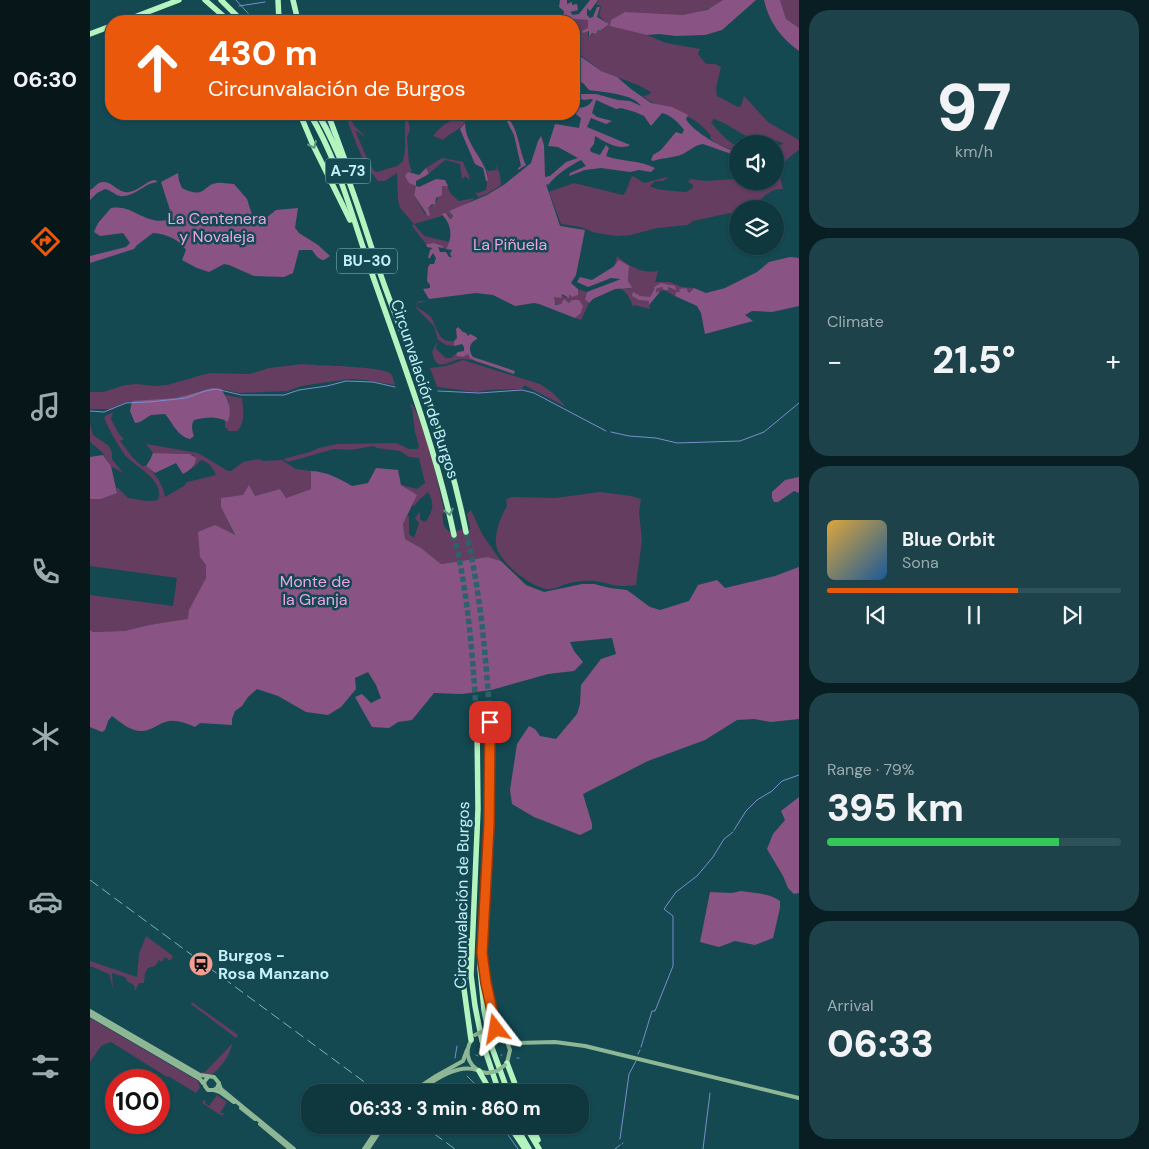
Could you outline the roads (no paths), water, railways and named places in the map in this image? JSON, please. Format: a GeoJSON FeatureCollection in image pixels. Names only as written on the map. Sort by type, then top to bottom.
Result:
{"type":"FeatureCollection","features":[{"type":"Feature","properties":{"kind":"highway"},"geometry":{"type":"LineString","coordinates":[[140,15],[179,0]]}},
{"type":"Feature","properties":{"kind":"highway"},"geometry":{"type":"LineString","coordinates":[[205,0],[224,15]]}},
{"type":"Feature","properties":{"kind":"highway"},"geometry":{"type":"LineString","coordinates":[[212,0],[226,15]]}},
{"type":"Feature","properties":{"kind":"highway"},"geometry":{"type":"LineString","coordinates":[[221,0],[237,15]]}},
{"type":"Feature","properties":{"kind":"highway"},"geometry":{"type":"LineString","coordinates":[[225,0],[238,15]]}},
{"type":"Feature","properties":{"kind":"highway"},"geometry":{"type":"LineString","coordinates":[[278,0],[278,15]]}},
{"type":"Feature","properties":{"kind":"highway"},"geometry":{"type":"LineString","coordinates":[[293,0],[297,15]]}},
{"type":"Feature","properties":{"kind":"highway"},"geometry":{"type":"LineString","coordinates":[[90,34],[105,28]]}},
{"type":"Feature","properties":{"kind":"highway","name":"A-73"},"geometry":{"type":"LineString","coordinates":[[303,120],[349,218],[399,351]]}},
{"type":"Feature","properties":{"kind":"highway","name":"Circunvalación de Burgos"},"geometry":{"type":"LineString","coordinates":[[313,120],[328,147],[340,176],[433,450],[454,535]]}},
{"type":"Feature","properties":{"kind":"highway","name":"Circunvalación de Burgos"},"geometry":{"type":"LineString","coordinates":[[321,120],[341,160],[392,307],[441,435],[466,532]]}},
{"type":"Feature","properties":{"kind":"highway","name":"A-73"},"geometry":{"type":"LineString","coordinates":[[330,120],[366,229]]}},
{"type":"Feature","properties":{"kind":"highway","name":"Circunvalación de Burgos"},"geometry":{"type":"LineString","coordinates":[[490,722],[489,825],[480,957],[482,992],[491,1045],[505,1084]]}},
{"type":"Feature","properties":{"kind":"highway","name":"Circunvalación de Burgos"},"geometry":{"type":"LineString","coordinates":[[477,725],[478,809],[472,975],[475,1006],[485,1054],[496,1084]]}},
{"type":"Feature","properties":{"kind":"highway"},"geometry":{"type":"LineString","coordinates":[[485,876],[483,962],[494,1022],[498,1033]]}},
{"type":"Feature","properties":{"kind":"highway"},"geometry":{"type":"LineString","coordinates":[[473,1038],[466,1010],[464,983],[474,907]]}},
{"type":"Feature","properties":{"kind":"highway"},"geometry":{"type":"LineString","coordinates":[[507,1061],[515,1084]]}},
{"type":"Feature","properties":{"kind":"highway"},"geometry":{"type":"LineString","coordinates":[[478,1070],[486,1084]]}},
{"type":"Feature","properties":{"kind":"highway"},"geometry":{"type":"LineString","coordinates":[[515,1134],[525,1149]]}},
{"type":"Feature","properties":{"kind":"highway"},"geometry":{"type":"LineString","coordinates":[[520,1134],[529,1149]]}},
{"type":"Feature","properties":{"kind":"highway"},"geometry":{"type":"LineString","coordinates":[[531,1134],[541,1149]]}},
{"type":"Feature","properties":{"kind":"highway"},"geometry":{"type":"LineString","coordinates":[[535,1134],[541,1149]]}},
{"type":"Feature","properties":{"kind":"main road"},"geometry":{"type":"LineString","coordinates":[[90,1011],[200,1075],[214,1076],[222,1089],[294,1149]]}},
{"type":"Feature","properties":{"kind":"main road"},"geometry":{"type":"LineString","coordinates":[[90,1015],[196,1077],[208,1090],[220,1092],[232,1100],[290,1149]]}},
{"type":"Feature","properties":{"kind":"main road"},"geometry":{"type":"LineString","coordinates":[[424,1084],[463,1062],[473,1038],[483,1031],[498,1033],[511,1042],[522,1044],[555,1042],[585,1046],[799,1098]]}},
{"type":"Feature","properties":{"kind":"main road"},"geometry":{"type":"LineString","coordinates":[[498,1033],[509,1046],[507,1061]]}},
{"type":"Feature","properties":{"kind":"main road"},"geometry":{"type":"LineString","coordinates":[[430,1084],[456,1070],[468,1067],[487,1073],[497,1071],[507,1061],[514,1048],[522,1044]]}},
{"type":"Feature","properties":{"kind":"main road"},"geometry":{"type":"LineString","coordinates":[[467,1050],[469,1060],[478,1070]]}},
{"type":"Feature","properties":{"kind":"main road"},"geometry":{"type":"LineString","coordinates":[[204,1084],[208,1077]]}},
{"type":"Feature","properties":{"kind":"main road"},"geometry":{"type":"LineString","coordinates":[[214,1090],[219,1084]]}},
{"type":"Feature","properties":{"kind":"main road"},"geometry":{"type":"LineString","coordinates":[[364,1149],[374,1134]]}},
{"type":"Feature","properties":{"kind":"main road"},"geometry":{"type":"LineString","coordinates":[[368,1149],[378,1134]]}},
{"type":"Feature","properties":{"kind":"waterway"},"geometry":{"type":"LineString","coordinates":[[236,0],[250,15]]}},
{"type":"Feature","properties":{"kind":"waterway"},"geometry":{"type":"LineString","coordinates":[[239,6],[265,2]]}},
{"type":"Feature","properties":{"kind":"waterway"},"geometry":{"type":"LineString","coordinates":[[324,120],[333,135]]}},
{"type":"Feature","properties":{"kind":"waterway"},"geometry":{"type":"LineString","coordinates":[[90,411],[104,412],[126,403],[186,398],[216,389],[241,395],[284,395],[299,390],[346,381],[373,382],[395,387]]}},
{"type":"Feature","properties":{"kind":"waterway"},"geometry":{"type":"LineString","coordinates":[[438,391],[479,393],[522,390],[534,393],[606,431]]}},
{"type":"Feature","properties":{"kind":"waterway"},"geometry":{"type":"LineString","coordinates":[[611,432],[677,443],[740,441],[764,432],[799,403]]}},
{"type":"Feature","properties":{"kind":"waterway"},"geometry":{"type":"LineString","coordinates":[[734,830],[746,811],[757,800],[772,791],[782,781],[799,775]]}},
{"type":"Feature","properties":{"kind":"waterway"},"geometry":{"type":"LineString","coordinates":[[641,1047],[652,1011],[655,1011],[673,966],[673,916],[664,909],[676,892],[697,876],[713,857],[724,839],[733,832]]}},
{"type":"Feature","properties":{"kind":"waterway"},"geometry":{"type":"LineString","coordinates":[[455,1058],[457,1046]]}},
{"type":"Feature","properties":{"kind":"waterway"},"geometry":{"type":"LineString","coordinates":[[638,1054],[640,1050]]}},
{"type":"Feature","properties":{"kind":"waterway"},"geometry":{"type":"LineString","coordinates":[[620,1139],[629,1074],[636,1061]]}},
{"type":"Feature","properties":{"kind":"waterway"},"geometry":{"type":"LineString","coordinates":[[467,1076],[475,1084]]}},
{"type":"Feature","properties":{"kind":"waterway"},"geometry":{"type":"LineString","coordinates":[[703,1149],[710,1093]]}},
{"type":"Feature","properties":{"kind":"waterway"},"geometry":{"type":"LineString","coordinates":[[507,1134],[518,1149]]}},
{"type":"Feature","properties":{"kind":"waterway"},"geometry":{"type":"LineString","coordinates":[[615,1149],[620,1145]]}},
{"type":"Feature","properties":{"kind":"tunnel"},"geometry":{"type":"LineString","coordinates":[[466,532],[479,602],[485,650],[490,722]]}},
{"type":"Feature","properties":{"kind":"tunnel"},"geometry":{"type":"LineString","coordinates":[[454,535],[467,606],[477,725]]}},
{"type":"Feature","properties":{"kind":"railway"},"geometry":{"type":"LineString","coordinates":[[90,880],[367,1084]]}},
{"type":"Feature","properties":{"kind":"railway"},"geometry":{"type":"LineString","coordinates":[[434,1134],[455,1149]]}},
{"type":"Feature","properties":{"kind":"place","name":"Burgos - Rosa Manzano"},"geometry":{"type":"Point","coordinates":[201,964]}},
{"type":"Feature","properties":{"kind":"park label","name":"La Centenera y Novaleja"},"geometry":{"type":"Point","coordinates":[217,227]}},
{"type":"Feature","properties":{"kind":"park label","name":"La Piñuela"},"geometry":{"type":"Point","coordinates":[510,244]}},
{"type":"Feature","properties":{"kind":"park label","name":"Monte de la Granja"},"geometry":{"type":"Point","coordinates":[315,590]}}]}
